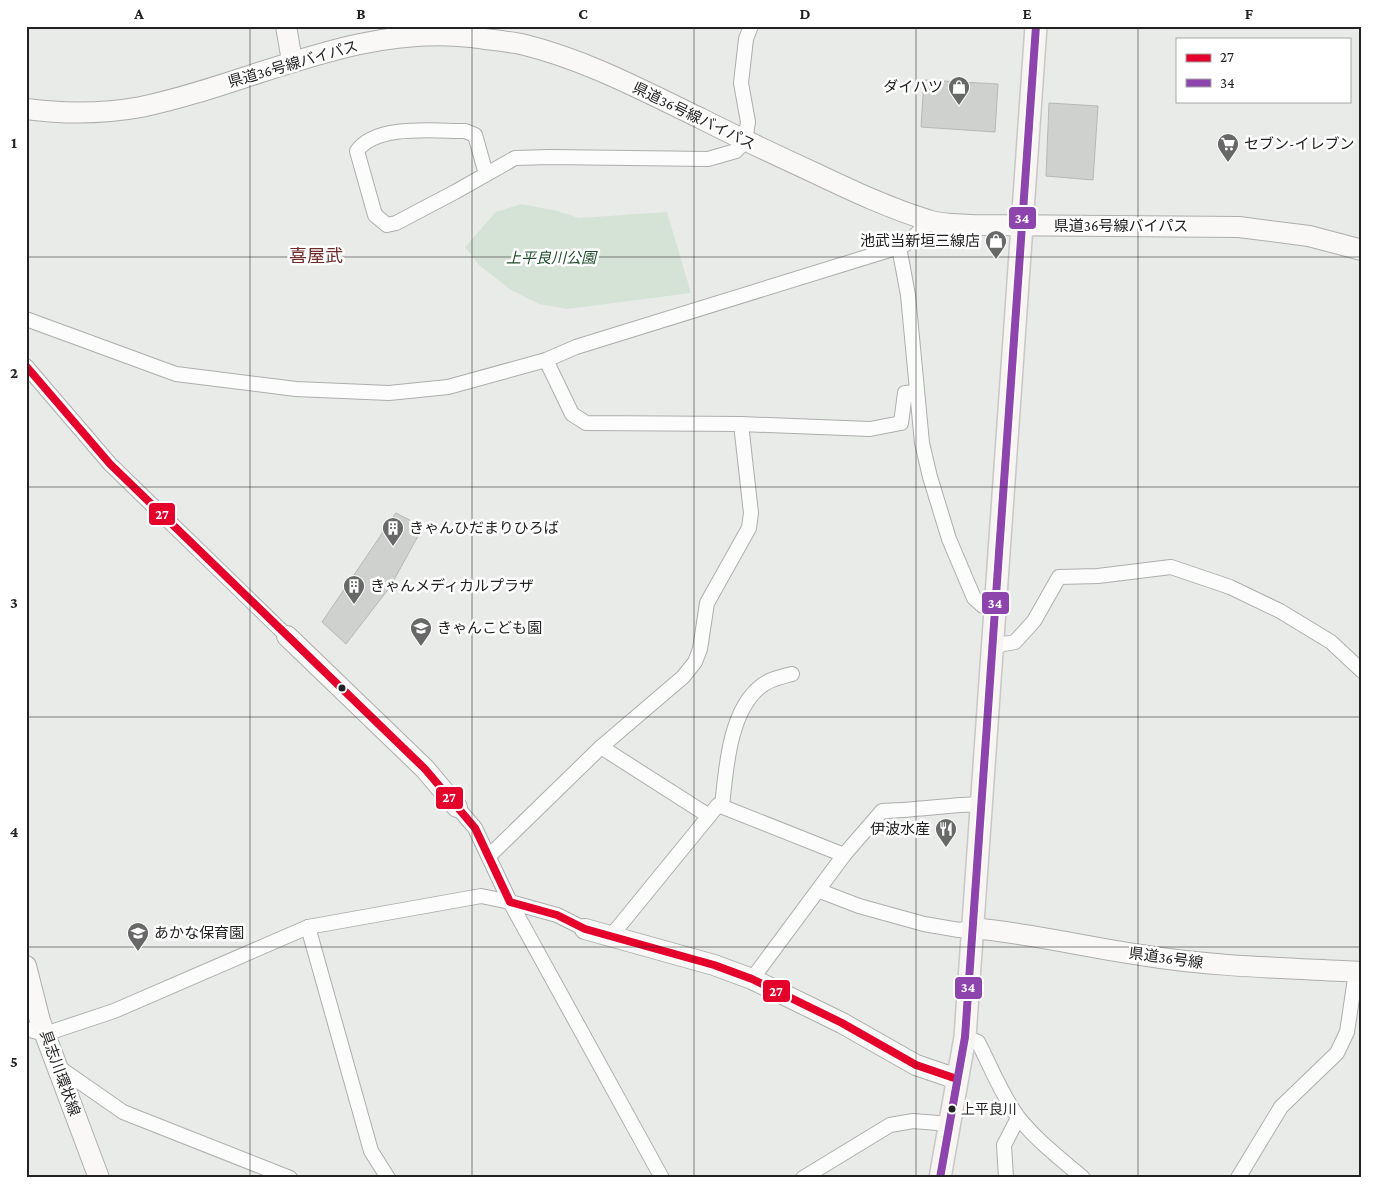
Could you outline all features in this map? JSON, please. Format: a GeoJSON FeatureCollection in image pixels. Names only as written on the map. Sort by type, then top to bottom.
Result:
{"type":"FeatureCollection","features":[{"type":"Feature","properties":{"kind":"main road"},"geometry":{"type":"LineString","coordinates":[[286,26],[292,61]]}},
{"type":"Feature","properties":{"kind":"main road"},"geometry":{"type":"LineString","coordinates":[[940,1178],[964,1038],[1036,26]]}},
{"type":"Feature","properties":{"kind":"main road","name":"県道36号線バイパス"},"geometry":{"type":"LineString","coordinates":[[26,109],[82,112],[140,107],[201,91],[292,61],[359,44],[412,36],[469,37],[524,45],[566,58],[622,81],[744,141],[839,184],[930,221],[950,224],[1240,227],[1309,236],[1362,250]]}},
{"type":"Feature","properties":{"kind":"main road"},"geometry":{"type":"LineString","coordinates":[[287,636],[425,769],[457,807]]}},
{"type":"Feature","properties":{"kind":"main road","name":"県道36号線"},"geometry":{"type":"LineString","coordinates":[[972,928],[1000,930],[1142,955],[1215,965],[1359,972]]}},
{"type":"Feature","properties":{"kind":"main road"},"geometry":{"type":"LineString","coordinates":[[585,929],[714,965],[752,979],[842,1023],[916,1064],[957,1079]]}},
{"type":"Feature","properties":{"kind":"main road","name":"具志川環状線"},"geometry":{"type":"LineString","coordinates":[[26,966],[36,1032],[57,1066],[99,1178]]}},
{"type":"Feature","properties":{"kind":"street"},"geometry":{"type":"LineString","coordinates":[[486,174],[475,135],[464,131],[388,132],[363,142],[357,151],[375,215],[387,225],[396,223],[486,174],[514,158],[708,159],[736,151],[744,141],[748,122],[741,83],[746,39],[751,26]]}},
{"type":"Feature","properties":{"kind":"street"},"geometry":{"type":"LineString","coordinates":[[26,319],[176,374],[296,389],[389,394],[448,387],[546,360],[576,347],[899,247],[906,244],[930,221]]}},
{"type":"Feature","properties":{"kind":"street"},"geometry":{"type":"LineString","coordinates":[[899,247],[908,295],[922,443],[949,539],[974,598],[983,606],[994,608]]}},
{"type":"Feature","properties":{"kind":"street"},"geometry":{"type":"LineString","coordinates":[[546,360],[572,414],[586,423],[741,424],[870,429],[901,423],[905,393],[916,392]]}},
{"type":"Feature","properties":{"kind":"street"},"geometry":{"type":"LineString","coordinates":[[26,366],[110,464],[287,636]]}},
{"type":"Feature","properties":{"kind":"street"},"geometry":{"type":"LineString","coordinates":[[489,856],[601,747],[683,677],[695,662],[700,649],[706,603],[749,528],[751,513],[741,424]]}},
{"type":"Feature","properties":{"kind":"street"},"geometry":{"type":"LineString","coordinates":[[993,646],[1015,642],[1034,621],[1059,577],[1098,576],[1171,567],[1230,587],[1280,611],[1331,642],[1362,671]]}},
{"type":"Feature","properties":{"kind":"street"},"geometry":{"type":"LineString","coordinates":[[722,806],[728,751],[748,700],[760,686],[774,678],[792,674]]}},
{"type":"Feature","properties":{"kind":"street"},"geometry":{"type":"LineString","coordinates":[[601,747],[709,816]]}},
{"type":"Feature","properties":{"kind":"street"},"geometry":{"type":"LineString","coordinates":[[752,979],[820,891],[844,855],[882,810],[910,810],[936,805],[981,804]]}},
{"type":"Feature","properties":{"kind":"street"},"geometry":{"type":"LineString","coordinates":[[615,938],[616,930],[718,806],[844,855]]}},
{"type":"Feature","properties":{"kind":"street"},"geometry":{"type":"LineString","coordinates":[[457,807],[475,828],[510,902],[662,1178]]}},
{"type":"Feature","properties":{"kind":"street"},"geometry":{"type":"LineString","coordinates":[[820,891],[859,906],[924,924],[959,930],[972,928]]}},
{"type":"Feature","properties":{"kind":"street"},"geometry":{"type":"LineString","coordinates":[[36,1032],[114,1011],[308,927],[481,896],[510,902],[557,916],[585,929]]}},
{"type":"Feature","properties":{"kind":"street"},"geometry":{"type":"LineString","coordinates":[[308,927],[371,1151],[388,1178]]}},
{"type":"Feature","properties":{"kind":"street"},"geometry":{"type":"LineString","coordinates":[[1238,1178],[1281,1108],[1337,1053],[1347,1032],[1359,972]]}},
{"type":"Feature","properties":{"kind":"street"},"geometry":{"type":"LineString","coordinates":[[964,1038],[978,1042],[998,1086],[1018,1118],[1053,1154],[1083,1178]]}},
{"type":"Feature","properties":{"kind":"street"},"geometry":{"type":"LineString","coordinates":[[57,1066],[123,1112],[290,1178]]}},
{"type":"Feature","properties":{"kind":"street"},"geometry":{"type":"LineString","coordinates":[[1006,1178],[1004,1144],[1018,1118]]}},
{"type":"Feature","properties":{"kind":"street"},"geometry":{"type":"LineString","coordinates":[[802,1178],[890,1125],[913,1121],[950,1124]]}},
{"type":"Feature","properties":{"kind":"green space","name":"上平良川公園"},"geometry":{"type":"Polygon","coordinates":[[[521,204],[557,211],[579,218],[667,212],[691,293],[567,309],[539,304],[511,290],[479,265],[465,247],[496,212],[521,204]]]}},
{"type":"Feature","properties":{"kind":"building","name":"ダイハツ"},"geometry":{"type":"Polygon","coordinates":[[[924,80],[998,84],[995,132],[921,127],[924,80]]]}},
{"type":"Feature","properties":{"kind":"building"},"geometry":{"type":"Polygon","coordinates":[[[1049,103],[1098,106],[1093,180],[1046,176],[1049,103]]]}},
{"type":"Feature","properties":{"kind":"building"},"geometry":{"type":"Polygon","coordinates":[[[396,513],[423,527],[390,587],[346,644],[322,622],[396,513]]]}},
{"type":"Feature","properties":{"kind":"transit line","name":"34"},"geometry":{"type":"LineString","coordinates":[[940,1178],[965,1037],[1036,26]]}},
{"type":"Feature","properties":{"kind":"transit line","name":"27"},"geometry":{"type":"LineString","coordinates":[[26,366],[110,464],[425,769],[475,828],[510,902],[557,915],[585,929],[714,965],[752,979],[842,1023],[916,1065],[957,1079]]}},
{"type":"Feature","properties":{"kind":"place","name":"ダイハツ"},"geometry":{"type":"Point","coordinates":[959,106]}},
{"type":"Feature","properties":{"kind":"place","name":"セブン-イレブン"},"geometry":{"type":"Point","coordinates":[1228,163]}},
{"type":"Feature","properties":{"kind":"place","name":"池武当新垣三線店"},"geometry":{"type":"Point","coordinates":[996,260]}},
{"type":"Feature","properties":{"kind":"place","name":"きゃんひだまりひろば"},"geometry":{"type":"Point","coordinates":[393,547]}},
{"type":"Feature","properties":{"kind":"place","name":"きゃんメディカルプラザ"},"geometry":{"type":"Point","coordinates":[354,605]}},
{"type":"Feature","properties":{"kind":"place","name":"きゃんこども園"},"geometry":{"type":"Point","coordinates":[421,647]}},
{"type":"Feature","properties":{"kind":"place","name":"伊波水産"},"geometry":{"type":"Point","coordinates":[946,848]}},
{"type":"Feature","properties":{"kind":"place","name":"あかな保育園"},"geometry":{"type":"Point","coordinates":[138,952]}},
{"type":"Feature","properties":{"kind":"place","name":"上平良川"},"geometry":{"type":"Point","coordinates":[952,1109]}},
{"type":"Feature","properties":{"kind":"district","name":"喜屋武"},"geometry":{"type":"Point","coordinates":[316,256]}}]}
